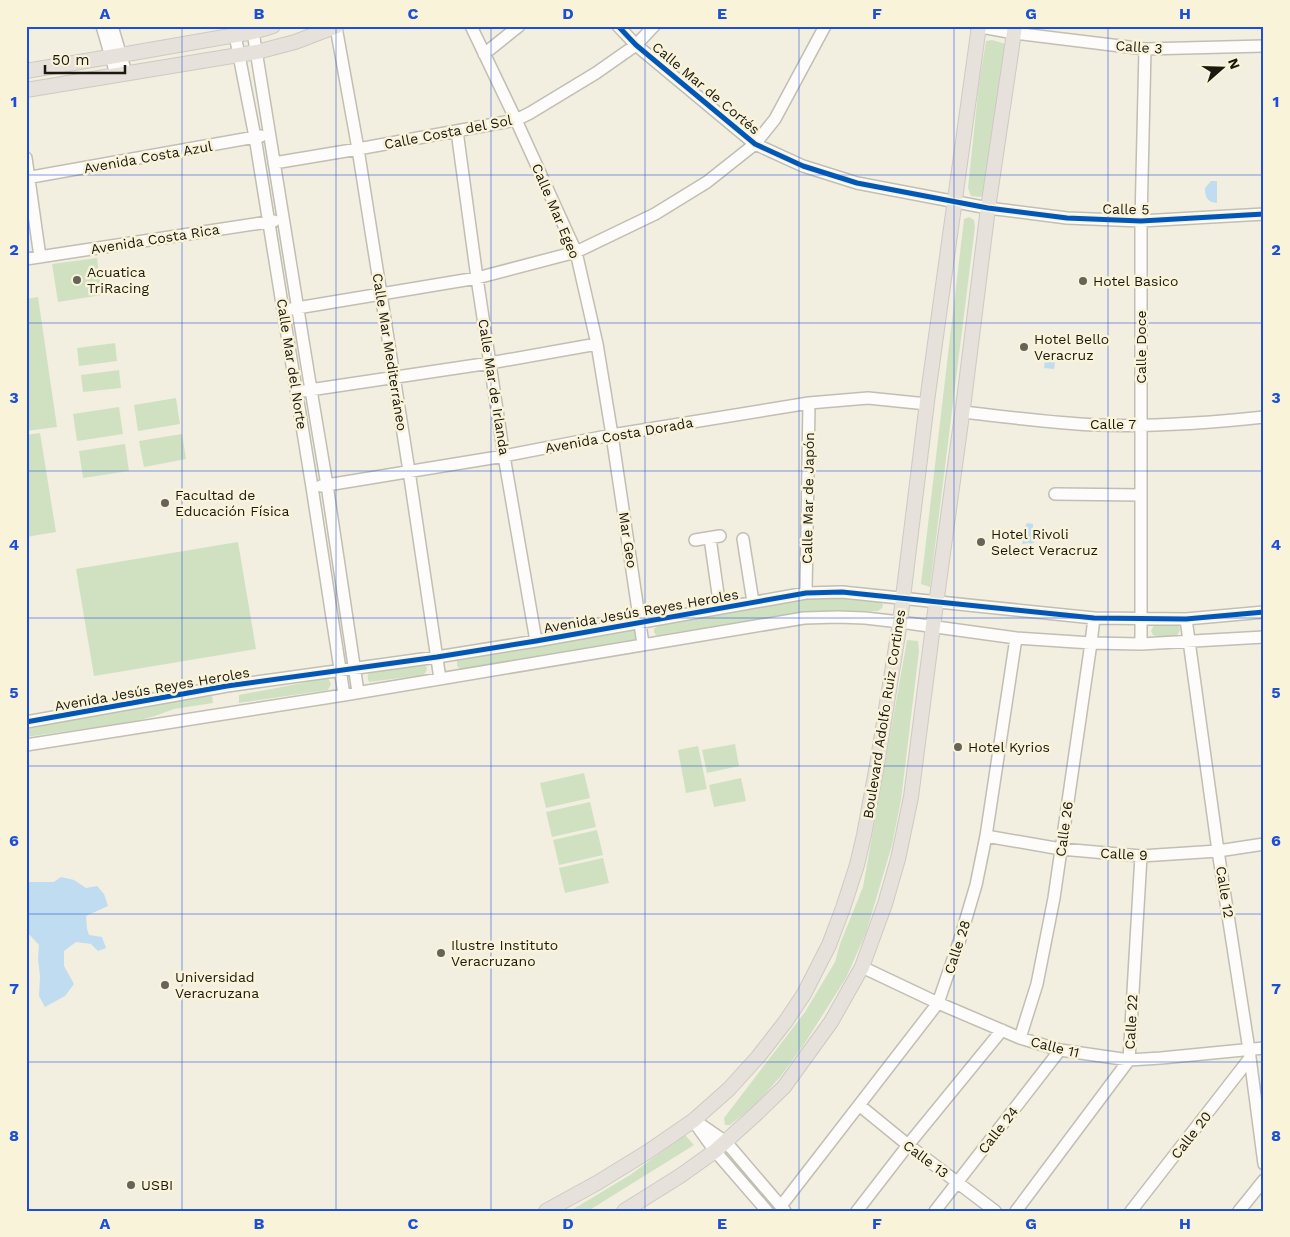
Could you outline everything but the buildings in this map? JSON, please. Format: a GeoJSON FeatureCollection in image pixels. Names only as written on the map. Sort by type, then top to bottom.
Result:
{"type":"FeatureCollection","features":[{"type":"Feature","properties":{"kind":"main road"},"geometry":{"type":"LineString","coordinates":[[26,70],[253,32],[273,26]]}},
{"type":"Feature","properties":{"kind":"main road"},"geometry":{"type":"LineString","coordinates":[[26,90],[239,56],[295,42],[337,26]]}},
{"type":"Feature","properties":{"kind":"main road","name":"Boulevard Adolfo Ruiz Cortines"},"geometry":{"type":"LineString","coordinates":[[546,1211],[649,1151],[694,1120],[729,1089],[758,1057],[804,994],[829,945],[844,908],[864,835],[900,622],[927,404],[978,26]]}},
{"type":"Feature","properties":{"kind":"main road"},"geometry":{"type":"LineString","coordinates":[[624,1211],[680,1176],[720,1147],[784,1087],[831,1022],[862,967],[885,904],[900,850],[911,797],[963,412],[988,208],[1015,30]]}},
{"type":"Feature","properties":{"kind":"street"},"geometry":{"type":"LineString","coordinates":[[102,26],[116,56]]}},
{"type":"Feature","properties":{"kind":"street"},"geometry":{"type":"LineString","coordinates":[[112,26],[116,56],[121,74]]}},
{"type":"Feature","properties":{"kind":"street","name":"Calle Mar Mediterráneo"},"geometry":{"type":"LineString","coordinates":[[337,26],[409,471],[440,679]]}},
{"type":"Feature","properties":{"kind":"street","name":"Calle Mar Egeo"},"geometry":{"type":"LineString","coordinates":[[472,26],[576,252],[597,344],[612,435]]}},
{"type":"Feature","properties":{"kind":"street"},"geometry":{"type":"LineString","coordinates":[[484,54],[519,26]]}},
{"type":"Feature","properties":{"kind":"street","name":"Calle Mar de Cortés"},"geometry":{"type":"LineString","coordinates":[[618,26],[636,45],[755,144],[803,166],[857,183],[988,208]]}},
{"type":"Feature","properties":{"kind":"street","name":"Calle Costa del Sol"},"geometry":{"type":"LineString","coordinates":[[274,163],[516,120],[596,73],[636,45],[654,26]]}},
{"type":"Feature","properties":{"kind":"street"},"geometry":{"type":"LineString","coordinates":[[283,310],[477,278],[576,252],[655,214],[707,182],[755,144],[775,119],[825,26]]}},
{"type":"Feature","properties":{"kind":"street","name":"Calle 3"},"geometry":{"type":"LineString","coordinates":[[978,26],[1145,49],[1264,46]]}},
{"type":"Feature","properties":{"kind":"street","name":"Calle Mar del Norte"},"geometry":{"type":"LineString","coordinates":[[253,32],[327,485],[358,692]]}},
{"type":"Feature","properties":{"kind":"street","name":"Calle Mar del Norte"},"geometry":{"type":"LineString","coordinates":[[235,35],[255,138],[344,695]]}},
{"type":"Feature","properties":{"kind":"street","name":"Calle Doce"},"geometry":{"type":"LineString","coordinates":[[1141,644],[1141,221],[1145,49]]}},
{"type":"Feature","properties":{"kind":"street","name":"Calle Mar de Irlanda"},"geometry":{"type":"LineString","coordinates":[[457,131],[504,456],[536,641]]}},
{"type":"Feature","properties":{"kind":"street","name":"Avenida Costa Azul"},"geometry":{"type":"LineString","coordinates":[[28,178],[269,135]]}},
{"type":"Feature","properties":{"kind":"street"},"geometry":{"type":"LineString","coordinates":[[26,158],[40,257]]}},
{"type":"Feature","properties":{"kind":"street","name":"Calle 5"},"geometry":{"type":"LineString","coordinates":[[988,208],[1067,218],[1141,221],[1264,214]]}},
{"type":"Feature","properties":{"kind":"street","name":"Avenida Costa Rica"},"geometry":{"type":"LineString","coordinates":[[26,259],[283,220]]}},
{"type":"Feature","properties":{"kind":"street"},"geometry":{"type":"LineString","coordinates":[[296,392],[490,363],[597,344]]}},
{"type":"Feature","properties":{"kind":"street","name":"Avenida Costa Dorada"},"geometry":{"type":"LineString","coordinates":[[312,487],[809,403],[868,398],[927,404]]}},
{"type":"Feature","properties":{"kind":"street","name":"Calle Mar de Japón"},"geometry":{"type":"LineString","coordinates":[[806,593],[809,403]]}},
{"type":"Feature","properties":{"kind":"street","name":"Calle 7"},"geometry":{"type":"LineString","coordinates":[[963,412],[1098,425],[1209,423],[1264,418]]}},
{"type":"Feature","properties":{"kind":"street","name":"Mar Geo"},"geometry":{"type":"LineString","coordinates":[[612,435],[643,644]]}},
{"type":"Feature","properties":{"kind":"street"},"geometry":{"type":"LineString","coordinates":[[1054,494],[1141,495]]}},
{"type":"Feature","properties":{"kind":"street"},"geometry":{"type":"LineString","coordinates":[[695,540],[715,537],[720,608]]}},
{"type":"Feature","properties":{"kind":"street"},"geometry":{"type":"LineString","coordinates":[[743,539],[753,602]]}},
{"type":"Feature","properties":{"kind":"street","name":"Avenida Jesús Reyes Heroles"},"geometry":{"type":"LineString","coordinates":[[26,722],[227,686],[437,657],[536,641],[806,593],[842,592],[903,597],[1094,618],[1186,619],[1264,612]]}},
{"type":"Feature","properties":{"kind":"street"},"geometry":{"type":"LineString","coordinates":[[26,745],[344,695],[804,618],[838,617],[900,622],[1016,638],[1091,643],[1141,644],[1264,637]]}},
{"type":"Feature","properties":{"kind":"street","name":"Calle 26"},"geometry":{"type":"LineString","coordinates":[[1020,1038],[1036,984],[1054,898],[1094,618]]}},
{"type":"Feature","properties":{"kind":"street","name":"Calle 12"},"geometry":{"type":"LineString","coordinates":[[1186,619],[1218,851],[1250,1054],[1264,1164]]}},
{"type":"Feature","properties":{"kind":"street","name":"Calle 28"},"geometry":{"type":"LineString","coordinates":[[783,1208],[938,1003],[976,885],[986,836],[1016,638]]}},
{"type":"Feature","properties":{"kind":"street","name":"Calle 9"},"geometry":{"type":"LineString","coordinates":[[986,836],[1061,849],[1141,856],[1218,851],[1264,844]]}},
{"type":"Feature","properties":{"kind":"street","name":"Calle 22"},"geometry":{"type":"LineString","coordinates":[[1016,1211],[1129,1060],[1141,856]]}},
{"type":"Feature","properties":{"kind":"street","name":"Calle 11"},"geometry":{"type":"LineString","coordinates":[[862,967],[938,1003],[1020,1038],[1060,1050],[1129,1060],[1250,1054],[1264,1048]]}},
{"type":"Feature","properties":{"kind":"street"},"geometry":{"type":"LineString","coordinates":[[857,1211],[1002,1030]]}},
{"type":"Feature","properties":{"kind":"street","name":"Calle 24"},"geometry":{"type":"LineString","coordinates":[[935,1211],[1060,1050]]}},
{"type":"Feature","properties":{"kind":"street","name":"Calle 20"},"geometry":{"type":"LineString","coordinates":[[1131,1211],[1250,1054]]}},
{"type":"Feature","properties":{"kind":"street","name":"Calle 13"},"geometry":{"type":"LineString","coordinates":[[859,1105],[995,1211]]}},
{"type":"Feature","properties":{"kind":"street"},"geometry":{"type":"LineString","coordinates":[[694,1120],[783,1208]]}},
{"type":"Feature","properties":{"kind":"street"},"geometry":{"type":"LineString","coordinates":[[720,1147],[767,1211]]}},
{"type":"Feature","properties":{"kind":"street"},"geometry":{"type":"LineString","coordinates":[[1239,1211],[1264,1180]]}},
{"type":"Feature","properties":{"kind":"green space"},"geometry":{"type":"Polygon","coordinates":[[[992,40],[1006,44],[983,195],[980,197],[971,196],[968,188],[979,83],[986,41],[992,40]]]}},
{"type":"Feature","properties":{"kind":"green space"},"geometry":{"type":"Polygon","coordinates":[[[969,217],[974,220],[975,227],[930,587],[921,584],[964,219],[969,217]]]}},
{"type":"Feature","properties":{"kind":"green space","name":"Acuatica TriRacing"},"geometry":{"type":"Polygon","coordinates":[[[97,258],[102,295],[58,302],[52,264],[97,258]]]}},
{"type":"Feature","properties":{"kind":"green space"},"geometry":{"type":"Polygon","coordinates":[[[38,297],[57,427],[26,431],[26,299],[38,297]]]}},
{"type":"Feature","properties":{"kind":"green space"},"geometry":{"type":"Polygon","coordinates":[[[115,343],[117,361],[79,366],[77,348],[115,343]]]}},
{"type":"Feature","properties":{"kind":"green space"},"geometry":{"type":"Polygon","coordinates":[[[119,370],[121,388],[83,392],[81,375],[119,370]]]}},
{"type":"Feature","properties":{"kind":"green space"},"geometry":{"type":"Polygon","coordinates":[[[176,398],[180,424],[138,431],[134,405],[176,398]]]}},
{"type":"Feature","properties":{"kind":"green space"},"geometry":{"type":"Polygon","coordinates":[[[119,407],[123,434],[77,441],[73,414],[119,407]]]}},
{"type":"Feature","properties":{"kind":"green space"},"geometry":{"type":"Polygon","coordinates":[[[40,433],[56,532],[26,537],[26,435],[40,433]]]}},
{"type":"Feature","properties":{"kind":"green space"},"geometry":{"type":"Polygon","coordinates":[[[182,434],[186,459],[144,467],[139,441],[182,434]]]}},
{"type":"Feature","properties":{"kind":"green space"},"geometry":{"type":"Polygon","coordinates":[[[125,444],[129,471],[83,478],[79,451],[125,444]]]}},
{"type":"Feature","properties":{"kind":"green space"},"geometry":{"type":"Polygon","coordinates":[[[238,542],[256,649],[94,676],[76,569],[238,542]]]}},
{"type":"Feature","properties":{"kind":"green space"},"geometry":{"type":"Polygon","coordinates":[[[807,599],[880,600],[883,605],[878,611],[817,612],[660,635],[656,635],[654,632],[654,629],[659,625],[807,599]]]}},
{"type":"Feature","properties":{"kind":"green space"},"geometry":{"type":"Polygon","coordinates":[[[1156,623],[1179,624],[1180,630],[1177,636],[1156,636],[1151,631],[1156,623]]]}},
{"type":"Feature","properties":{"kind":"green space"},"geometry":{"type":"Polygon","coordinates":[[[635,629],[637,638],[632,641],[461,670],[457,666],[457,658],[635,629]]]}},
{"type":"Feature","properties":{"kind":"green space"},"geometry":{"type":"Polygon","coordinates":[[[907,640],[918,641],[919,651],[901,800],[892,845],[866,933],[846,978],[803,1046],[781,1076],[755,1105],[730,1125],[725,1125],[724,1118],[805,1012],[835,962],[840,944],[863,887],[907,640]]]}},
{"type":"Feature","properties":{"kind":"green space"},"geometry":{"type":"Polygon","coordinates":[[[423,663],[427,668],[423,675],[368,681],[368,675],[371,671],[423,663]]]}},
{"type":"Feature","properties":{"kind":"green space"},"geometry":{"type":"Polygon","coordinates":[[[328,678],[331,684],[328,690],[239,703],[239,695],[328,678]]]}},
{"type":"Feature","properties":{"kind":"green space"},"geometry":{"type":"Polygon","coordinates":[[[212,696],[213,703],[174,709],[132,722],[26,737],[26,724],[212,696]]]}},
{"type":"Feature","properties":{"kind":"green space"},"geometry":{"type":"Polygon","coordinates":[[[735,744],[739,766],[707,773],[702,750],[735,744]]]}},
{"type":"Feature","properties":{"kind":"green space"},"geometry":{"type":"Polygon","coordinates":[[[698,746],[707,789],[686,793],[678,750],[698,746]]]}},
{"type":"Feature","properties":{"kind":"green space"},"geometry":{"type":"Polygon","coordinates":[[[584,773],[590,798],[546,808],[540,783],[584,773]]]}},
{"type":"Feature","properties":{"kind":"green space"},"geometry":{"type":"Polygon","coordinates":[[[741,778],[746,801],[714,807],[709,785],[741,778]]]}},
{"type":"Feature","properties":{"kind":"green space"},"geometry":{"type":"Polygon","coordinates":[[[590,802],[596,827],[552,837],[546,812],[590,802]]]}},
{"type":"Feature","properties":{"kind":"green space"},"geometry":{"type":"Polygon","coordinates":[[[597,830],[603,855],[559,865],[553,840],[597,830]]]}},
{"type":"Feature","properties":{"kind":"green space"},"geometry":{"type":"Polygon","coordinates":[[[603,858],[609,883],[565,893],[559,868],[603,858]]]}},
{"type":"Feature","properties":{"kind":"green space"},"geometry":{"type":"Polygon","coordinates":[[[685,1135],[694,1145],[588,1211],[570,1211],[630,1175],[685,1135]]]}},
{"type":"Feature","properties":{"kind":"water"},"geometry":{"type":"Polygon","coordinates":[[[1211,181],[1217,181],[1217,203],[1211,202],[1206,194],[1205,188],[1211,181]]]}},
{"type":"Feature","properties":{"kind":"water"},"geometry":{"type":"Polygon","coordinates":[[[1046,352],[1056,353],[1054,369],[1044,368],[1046,352]]]}},
{"type":"Feature","properties":{"kind":"water"},"geometry":{"type":"Polygon","coordinates":[[[1027,523],[1033,524],[1033,531],[1036,531],[1032,545],[1029,543],[1022,544],[1023,541],[1021,540],[1023,529],[1027,523]]]}},
{"type":"Feature","properties":{"kind":"water"},"geometry":{"type":"Polygon","coordinates":[[[61,877],[74,880],[86,888],[97,886],[104,894],[108,906],[86,916],[89,935],[102,937],[106,948],[98,951],[91,944],[76,942],[64,951],[64,966],[74,984],[65,996],[45,1007],[39,996],[39,945],[26,931],[26,882],[54,882],[61,877]]]}},
{"type":"Feature","properties":{"kind":"cycle path"},"geometry":{"type":"LineString","coordinates":[[618,26],[636,45],[755,144],[803,166],[857,183],[988,208],[1067,218],[1141,221],[1264,214]]}},
{"type":"Feature","properties":{"kind":"cycle path"},"geometry":{"type":"LineString","coordinates":[[26,722],[227,686],[437,657],[536,641],[806,593],[842,592],[1094,618],[1186,619],[1264,612]]}},
{"type":"Feature","properties":{"kind":"place","name":"Acuatica TriRacing"},"geometry":{"type":"Point","coordinates":[77,280]}},
{"type":"Feature","properties":{"kind":"place","name":"Hotel Basico"},"geometry":{"type":"Point","coordinates":[1083,281]}},
{"type":"Feature","properties":{"kind":"place","name":"Hotel Bello Veracruz"},"geometry":{"type":"Point","coordinates":[1024,347]}},
{"type":"Feature","properties":{"kind":"place","name":"Facultad de Educación Física"},"geometry":{"type":"Point","coordinates":[165,503]}},
{"type":"Feature","properties":{"kind":"place","name":"Hotel Rivoli Select Veracruz"},"geometry":{"type":"Point","coordinates":[981,542]}},
{"type":"Feature","properties":{"kind":"place","name":"Hotel Kyrios"},"geometry":{"type":"Point","coordinates":[958,747]}},
{"type":"Feature","properties":{"kind":"place","name":"Ilustre Instituto Veracruzano"},"geometry":{"type":"Point","coordinates":[441,953]}},
{"type":"Feature","properties":{"kind":"place","name":"Universidad Veracruzana"},"geometry":{"type":"Point","coordinates":[165,985]}},
{"type":"Feature","properties":{"kind":"place","name":"USBI"},"geometry":{"type":"Point","coordinates":[131,1185]}}]}
